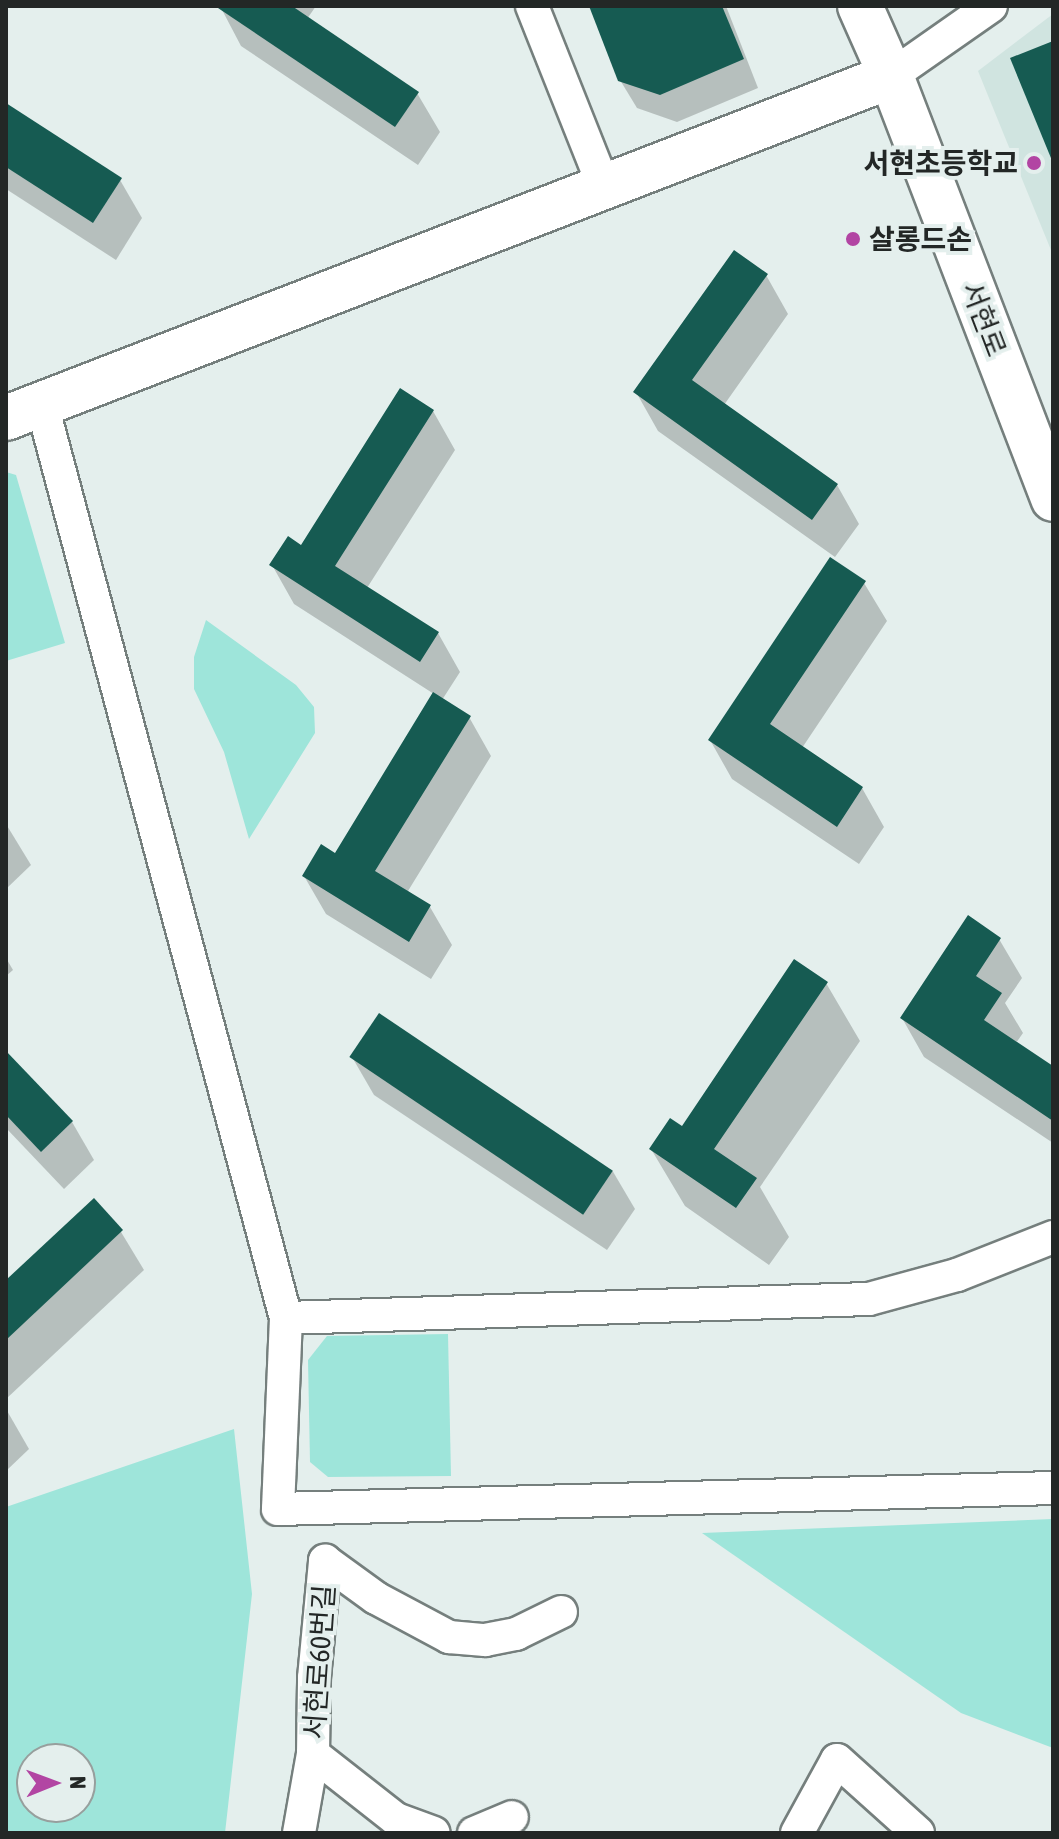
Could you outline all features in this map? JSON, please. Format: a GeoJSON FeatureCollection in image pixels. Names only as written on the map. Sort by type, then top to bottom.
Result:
{"type":"FeatureCollection","features":[{"type":"Feature","properties":{"kind":"street"},"geometry":{"type":"LineString","coordinates":[[532,6],[605,189]]}},
{"type":"Feature","properties":{"kind":"street","name":"서현로"},"geometry":{"type":"LineString","coordinates":[[860,6],[891,76],[1053,499]]}},
{"type":"Feature","properties":{"kind":"street"},"geometry":{"type":"LineString","coordinates":[[991,6],[891,76],[24,412],[286,1318],[278,1509],[1053,1488]]}},
{"type":"Feature","properties":{"kind":"street"},"geometry":{"type":"LineString","coordinates":[[286,1318],[869,1299],[957,1275],[1052,1241]]}},
{"type":"Feature","properties":{"kind":"street","name":"서현로60번길"},"geometry":{"type":"LineString","coordinates":[[299,1833],[313,1754],[314,1678],[325,1561],[376,1598],[449,1637],[485,1640],[516,1634],[561,1612]]}},
{"type":"Feature","properties":{"kind":"street"},"geometry":{"type":"LineString","coordinates":[[313,1754],[396,1819],[434,1833]]}},
{"type":"Feature","properties":{"kind":"street"},"geometry":{"type":"LineString","coordinates":[[797,1833],[837,1760],[918,1833]]}},
{"type":"Feature","properties":{"kind":"street"},"geometry":{"type":"LineString","coordinates":[[474,1833],[512,1817]]}},
{"type":"Feature","properties":{"kind":"shaded area","name":"서현초등학교"},"geometry":{"type":"Polygon","coordinates":[[[1053,14],[1053,255],[978,71],[1053,14]]]}},
{"type":"Feature","properties":{"kind":"green space"},"geometry":{"type":"Polygon","coordinates":[[[6,472],[16,475],[65,643],[6,661],[6,472]]]}},
{"type":"Feature","properties":{"kind":"green space"},"geometry":{"type":"Polygon","coordinates":[[[206,620],[296,685],[314,707],[315,733],[249,839],[224,752],[194,689],[194,657],[206,620]]]}},
{"type":"Feature","properties":{"kind":"green space"},"geometry":{"type":"Polygon","coordinates":[[[448,1334],[451,1476],[328,1477],[310,1462],[308,1360],[327,1336],[448,1334]]]}},
{"type":"Feature","properties":{"kind":"green space"},"geometry":{"type":"Polygon","coordinates":[[[234,1429],[252,1594],[225,1833],[6,1833],[6,1507],[234,1429]]]}},
{"type":"Feature","properties":{"kind":"green space"},"geometry":{"type":"Polygon","coordinates":[[[1053,1519],[1053,1748],[961,1713],[702,1533],[1053,1519]]]}},
{"type":"Feature","properties":{"kind":"building"},"geometry":{"type":"Polygon","coordinates":[[[215,6],[292,6],[419,92],[395,127],[215,6]]]}},
{"type":"Feature","properties":{"kind":"building"},"geometry":{"type":"Polygon","coordinates":[[[589,6],[722,6],[744,59],[660,95],[618,81],[589,6]]]}},
{"type":"Feature","properties":{"kind":"building"},"geometry":{"type":"Polygon","coordinates":[[[1053,41],[1053,163],[1010,58],[1053,41]]]}},
{"type":"Feature","properties":{"kind":"building"},"geometry":{"type":"Polygon","coordinates":[[[6,103],[122,178],[93,223],[6,167],[6,103]]]}},
{"type":"Feature","properties":{"kind":"building"},"geometry":{"type":"Polygon","coordinates":[[[734,250],[768,274],[692,380],[838,484],[812,520],[633,392],[734,250]]]}},
{"type":"Feature","properties":{"kind":"building"},"geometry":{"type":"Polygon","coordinates":[[[400,388],[434,410],[335,566],[439,632],[420,662],[269,565],[288,536],[301,545],[400,388]]]}},
{"type":"Feature","properties":{"kind":"building"},"geometry":{"type":"Polygon","coordinates":[[[830,557],[866,581],[770,724],[863,787],[837,827],[708,740],[830,557]]]}},
{"type":"Feature","properties":{"kind":"building"},"geometry":{"type":"Polygon","coordinates":[[[433,692],[471,716],[375,871],[431,905],[409,942],[302,876],[321,844],[335,853],[433,692]]]}},
{"type":"Feature","properties":{"kind":"building"},"geometry":{"type":"Polygon","coordinates":[[[968,915],[1001,938],[976,976],[1002,993],[984,1020],[1053,1066],[1053,1121],[900,1018],[968,915]]]}},
{"type":"Feature","properties":{"kind":"building"},"geometry":{"type":"Polygon","coordinates":[[[794,959],[828,982],[714,1149],[757,1178],[736,1208],[649,1149],[670,1118],[682,1126],[794,959]]]}},
{"type":"Feature","properties":{"kind":"building"},"geometry":{"type":"Polygon","coordinates":[[[379,1013],[613,1171],[583,1215],[349,1057],[379,1013]]]}},
{"type":"Feature","properties":{"kind":"building"},"geometry":{"type":"Polygon","coordinates":[[[6,1051],[73,1121],[41,1152],[6,1115],[6,1051]]]}},
{"type":"Feature","properties":{"kind":"building"},"geometry":{"type":"Polygon","coordinates":[[[94,1198],[123,1230],[6,1340],[6,1280],[94,1198]]]}},
{"type":"Feature","properties":{"kind":"place","name":"서현초등학교"},"geometry":{"type":"Point","coordinates":[1034,163]}},
{"type":"Feature","properties":{"kind":"place","name":"살롱드손"},"geometry":{"type":"Point","coordinates":[853,239]}}]}
